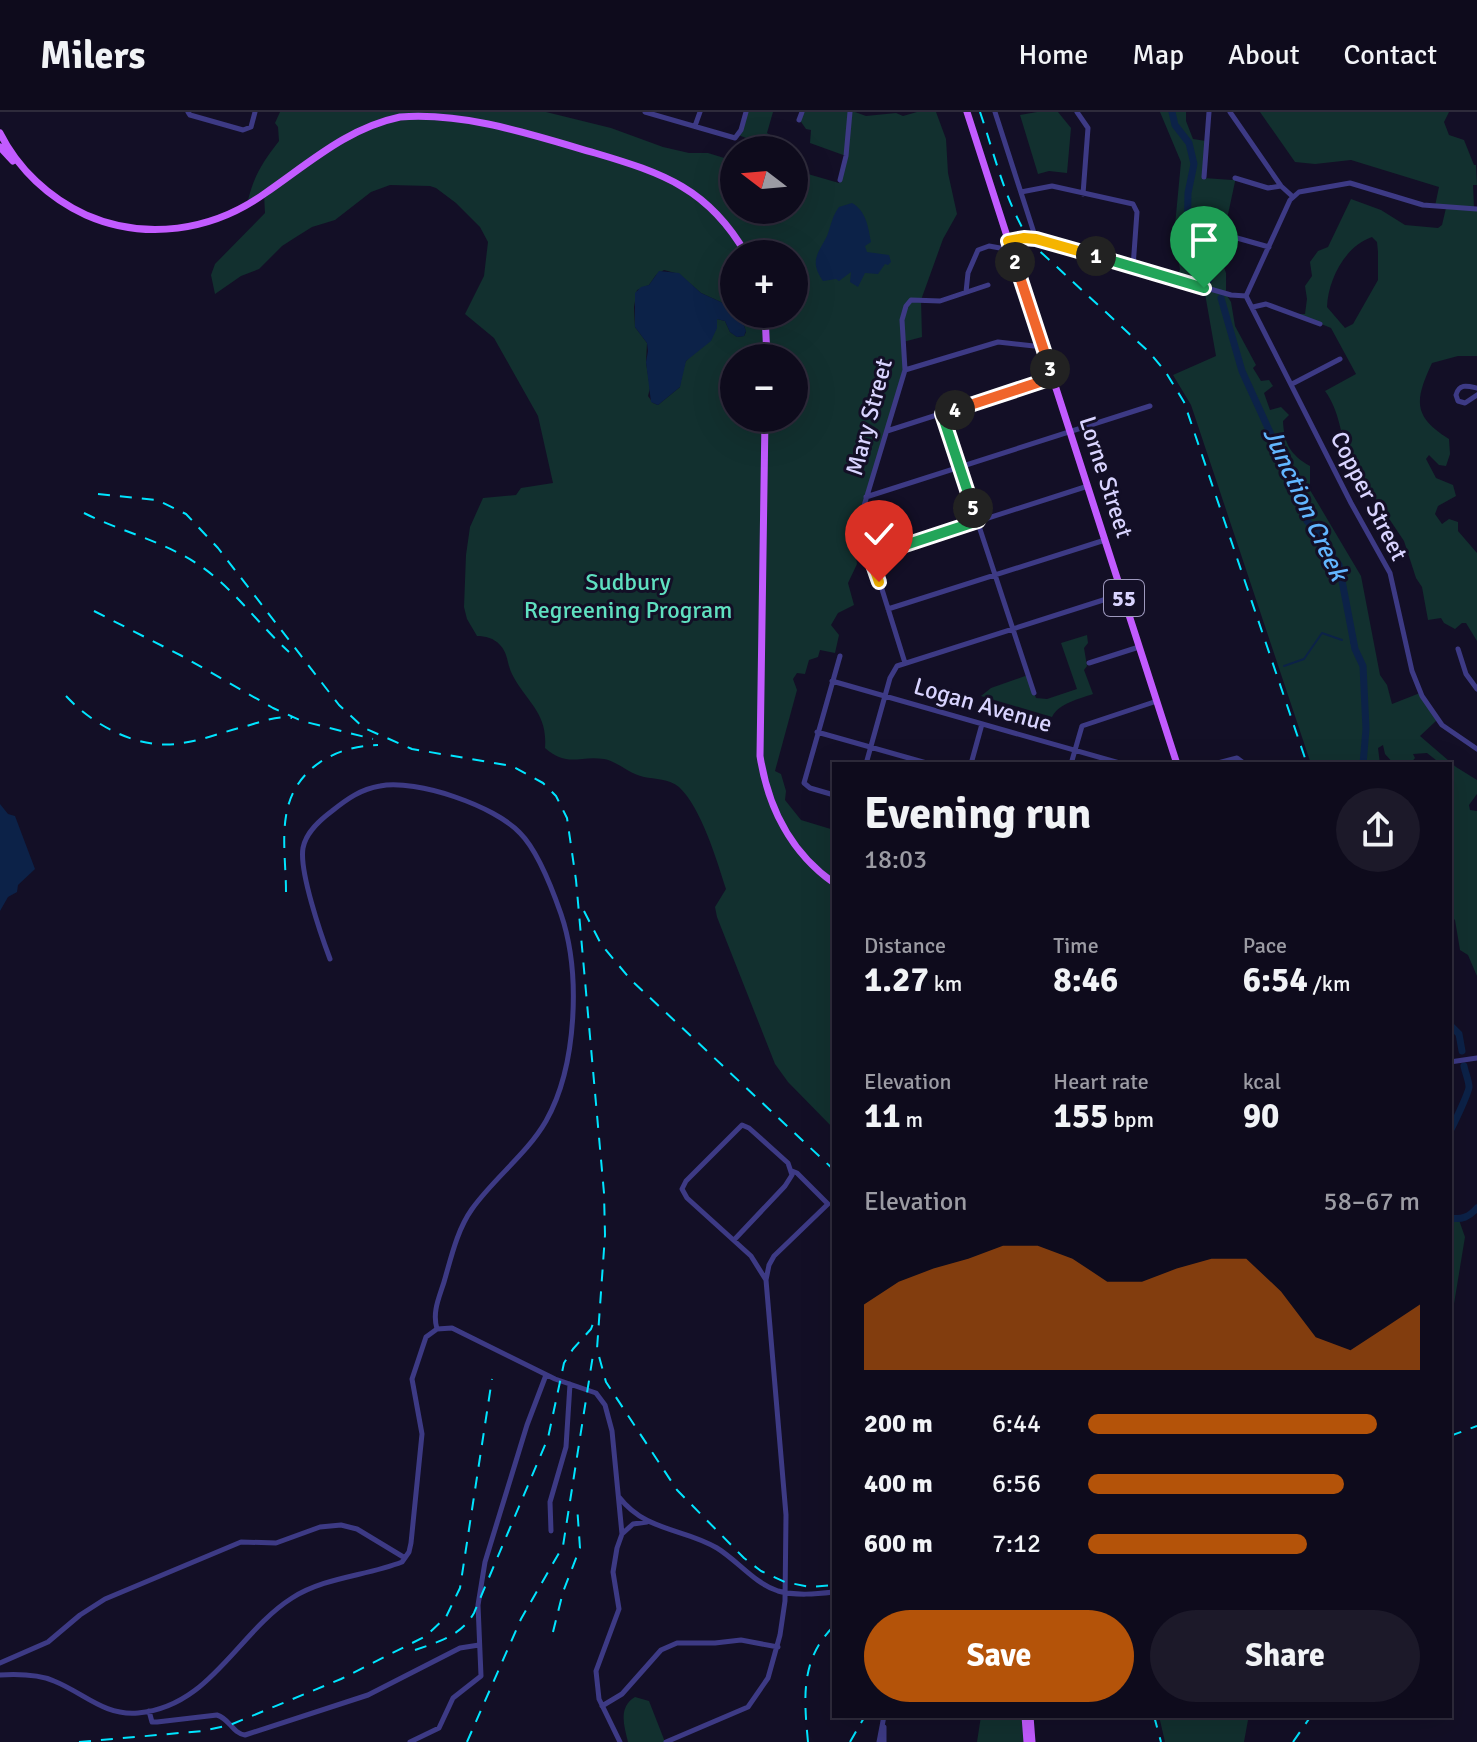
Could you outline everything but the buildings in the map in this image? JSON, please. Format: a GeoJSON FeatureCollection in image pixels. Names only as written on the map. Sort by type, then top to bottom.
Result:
{"type":"FeatureCollection","features":[{"type":"Feature","properties":{"kind":"main road","name":"Lorne Street"},"geometry":{"type":"LineString","coordinates":[[967,112],[1176,762]]}},
{"type":"Feature","properties":{"kind":"main road"},"geometry":{"type":"LineString","coordinates":[[0,122],[1,140],[11,160],[52,195],[91,217],[130,228],[169,230],[204,223],[235,211],[265,194],[332,145],[371,126],[411,116],[463,116],[641,166],[673,179],[717,213],[736,240]]}},
{"type":"Feature","properties":{"kind":"main road"},"geometry":{"type":"LineString","coordinates":[[765,432],[760,756],[766,787],[782,826],[808,860],[832,881]]}},
{"type":"Feature","properties":{"kind":"main road"},"geometry":{"type":"LineString","coordinates":[[1028,1718],[1029,1742]]}},
{"type":"Feature","properties":{"kind":"street"},"geometry":{"type":"LineString","coordinates":[[188,112],[195,117],[247,130],[255,112]]}},
{"type":"Feature","properties":{"kind":"street"},"geometry":{"type":"LineString","coordinates":[[645,112],[737,137],[746,112]]}},
{"type":"Feature","properties":{"kind":"street"},"geometry":{"type":"LineString","coordinates":[[695,126],[700,112]]}},
{"type":"Feature","properties":{"kind":"street"},"geometry":{"type":"LineString","coordinates":[[799,120],[802,112]]}},
{"type":"Feature","properties":{"kind":"street"},"geometry":{"type":"LineString","coordinates":[[840,180],[846,156],[850,112]]}},
{"type":"Feature","properties":{"kind":"street"},"geometry":{"type":"LineString","coordinates":[[995,112],[1036,239]]}},
{"type":"Feature","properties":{"kind":"street"},"geometry":{"type":"LineString","coordinates":[[1077,112],[1088,128],[1083,194]]}},
{"type":"Feature","properties":{"kind":"street"},"geometry":{"type":"LineString","coordinates":[[1204,177],[1209,112]]}},
{"type":"Feature","properties":{"kind":"street"},"geometry":{"type":"LineString","coordinates":[[1230,112],[1281,186],[1292,196]]}},
{"type":"Feature","properties":{"kind":"street"},"geometry":{"type":"LineString","coordinates":[[1235,178],[1268,188],[1281,186]]}},
{"type":"Feature","properties":{"kind":"street"},"geometry":{"type":"LineString","coordinates":[[1020,239],[1036,239],[1235,297],[1246,296],[1292,196],[1303,190],[1350,183],[1423,205],[1477,209]]}},
{"type":"Feature","properties":{"kind":"street"},"geometry":{"type":"LineString","coordinates":[[1021,192],[1048,186],[1135,205],[1133,267]]}},
{"type":"Feature","properties":{"kind":"street"},"geometry":{"type":"LineString","coordinates":[[988,285],[966,292],[968,273],[978,250],[989,246],[1010,246],[1028,230],[1029,218]]}},
{"type":"Feature","properties":{"kind":"street"},"geometry":{"type":"LineString","coordinates":[[1205,229],[1269,247]]}},
{"type":"Feature","properties":{"kind":"street","name":"Mary Street"},"geometry":{"type":"LineString","coordinates":[[905,663],[860,519],[905,370],[904,312],[909,302],[940,301],[966,292]]}},
{"type":"Feature","properties":{"kind":"street","name":"Copper Street"},"geometry":{"type":"LineString","coordinates":[[1246,296],[1390,573],[1412,671],[1422,696],[1442,725],[1477,749]]}},
{"type":"Feature","properties":{"kind":"street"},"geometry":{"type":"LineString","coordinates":[[1253,307],[1266,304],[1320,324]]}},
{"type":"Feature","properties":{"kind":"street"},"geometry":{"type":"LineString","coordinates":[[905,370],[998,342],[1043,347]]}},
{"type":"Feature","properties":{"kind":"street"},"geometry":{"type":"LineString","coordinates":[[1292,384],[1340,359]]}},
{"type":"Feature","properties":{"kind":"street"},"geometry":{"type":"LineString","coordinates":[[886,432],[1052,378]]}},
{"type":"Feature","properties":{"kind":"street"},"geometry":{"type":"LineString","coordinates":[[1477,388],[1465,385],[1456,395],[1459,402],[1465,403],[1477,395]]}},
{"type":"Feature","properties":{"kind":"street"},"geometry":{"type":"LineString","coordinates":[[865,497],[1150,406]]}},
{"type":"Feature","properties":{"kind":"street"},"geometry":{"type":"LineString","coordinates":[[942,414],[1034,693]]}},
{"type":"Feature","properties":{"kind":"street"},"geometry":{"type":"LineString","coordinates":[[870,556],[1088,486]]}},
{"type":"Feature","properties":{"kind":"street"},"geometry":{"type":"LineString","coordinates":[[888,609],[1105,540]]}},
{"type":"Feature","properties":{"kind":"street"},"geometry":{"type":"LineString","coordinates":[[866,762],[893,671],[905,663],[1122,594]]}},
{"type":"Feature","properties":{"kind":"street"},"geometry":{"type":"LineString","coordinates":[[1089,663],[1139,647]]}},
{"type":"Feature","properties":{"kind":"street"},"geometry":{"type":"LineString","coordinates":[[1458,649],[1466,674],[1477,689]]}},
{"type":"Feature","properties":{"kind":"street"},"geometry":{"type":"LineString","coordinates":[[832,794],[805,786],[817,732],[840,656]]}},
{"type":"Feature","properties":{"kind":"street","name":"Logan Avenue"},"geometry":{"type":"LineString","coordinates":[[832,681],[1116,762]]}},
{"type":"Feature","properties":{"kind":"street"},"geometry":{"type":"LineString","coordinates":[[1071,762],[1081,728],[1085,724],[1157,701]]}},
{"type":"Feature","properties":{"kind":"street"},"geometry":{"type":"LineString","coordinates":[[972,762],[982,724]]}},
{"type":"Feature","properties":{"kind":"street"},"geometry":{"type":"LineString","coordinates":[[817,732],[923,762]]}},
{"type":"Feature","properties":{"kind":"street"},"geometry":{"type":"LineString","coordinates":[[1222,762],[1237,758],[1242,762]]}},
{"type":"Feature","properties":{"kind":"street"},"geometry":{"type":"LineString","coordinates":[[330,959],[303,870],[303,846],[322,819],[357,793],[382,785],[401,784],[433,791],[508,822],[533,850],[561,913],[569,946],[572,991],[569,1043],[559,1091],[544,1125],[467,1219],[452,1255],[434,1315],[437,1329]]}},
{"type":"Feature","properties":{"kind":"street"},"geometry":{"type":"LineString","coordinates":[[1452,1062],[1477,1058]]}},
{"type":"Feature","properties":{"kind":"street"},"geometry":{"type":"LineString","coordinates":[[666,1742],[748,1707],[768,1678],[778,1647],[785,1592],[785,1493],[766,1280],[774,1256],[828,1204],[783,1159],[742,1125],[686,1181],[682,1189],[684,1195],[756,1262],[766,1280]]}},
{"type":"Feature","properties":{"kind":"street"},"geometry":{"type":"LineString","coordinates":[[734,1240],[790,1181],[792,1171]]}},
{"type":"Feature","properties":{"kind":"street"},"geometry":{"type":"LineString","coordinates":[[0,1675],[52,1680],[116,1712],[149,1711],[178,1701],[201,1688],[255,1631],[296,1596],[358,1573],[394,1565],[405,1558],[411,1543],[422,1434],[412,1379],[426,1337],[437,1329],[452,1328],[546,1375],[590,1389],[605,1405],[612,1431],[622,1534],[613,1572],[619,1609],[596,1671],[597,1692],[620,1742]]}},
{"type":"Feature","properties":{"kind":"street"},"geometry":{"type":"LineString","coordinates":[[410,1742],[439,1728],[458,1691],[478,1679],[482,1670],[478,1605],[485,1562],[527,1425],[546,1375]]}},
{"type":"Feature","properties":{"kind":"street"},"geometry":{"type":"LineString","coordinates":[[551,1531],[550,1502],[566,1447],[570,1384]]}},
{"type":"Feature","properties":{"kind":"street"},"geometry":{"type":"LineString","coordinates":[[619,1497],[648,1522],[718,1548],[766,1585],[802,1594],[832,1592]]}},
{"type":"Feature","properties":{"kind":"street"},"geometry":{"type":"LineString","coordinates":[[622,1534],[633,1524],[648,1522]]}},
{"type":"Feature","properties":{"kind":"street"},"geometry":{"type":"LineString","coordinates":[[0,1663],[48,1642],[105,1599],[241,1542],[276,1543],[320,1527],[341,1525],[357,1529],[405,1558]]}},
{"type":"Feature","properties":{"kind":"street"},"geometry":{"type":"LineString","coordinates":[[602,1706],[622,1694],[661,1650],[677,1643],[741,1640],[778,1647]]}},
{"type":"Feature","properties":{"kind":"street"},"geometry":{"type":"LineString","coordinates":[[149,1711],[152,1722],[217,1715],[225,1718],[235,1732],[245,1735],[350,1701],[460,1648],[479,1645]]}},
{"type":"Feature","properties":{"kind":"green space","name":"Sudbury Regreening Program"},"geometry":{"type":"Polygon","coordinates":[[[280,112],[546,112],[611,128],[663,147],[720,157],[720,224],[808,224],[808,174],[839,183],[846,156],[810,143],[811,130],[806,129],[799,119],[801,112],[855,112],[866,116],[896,113],[903,116],[936,112],[946,139],[948,173],[957,214],[943,239],[921,300],[922,337],[903,342],[906,362],[859,516],[864,534],[854,545],[857,564],[848,583],[854,605],[838,613],[831,625],[839,635],[835,653],[820,650],[818,657],[809,660],[805,674],[797,673],[793,679],[797,690],[775,771],[781,774],[785,800],[801,820],[832,829],[832,1127],[788,1082],[775,1064],[717,917],[715,907],[726,889],[707,835],[687,796],[671,782],[639,775],[604,759],[560,758],[545,748],[540,716],[512,674],[503,648],[492,639],[477,636],[467,619],[464,607],[466,555],[470,527],[483,498],[516,495],[521,488],[553,483],[538,416],[494,338],[465,314],[484,276],[488,242],[480,227],[436,188],[390,185],[371,192],[335,220],[312,227],[282,246],[259,269],[241,276],[215,294],[211,275],[215,264],[265,213],[264,194],[247,205],[259,171],[279,141],[275,123],[280,112]]]}},
{"type":"Feature","properties":{"kind":"green space"},"geometry":{"type":"Polygon","coordinates":[[[746,112],[773,112],[767,133],[772,136],[738,135],[746,112]]]}},
{"type":"Feature","properties":{"kind":"green space"},"geometry":{"type":"Polygon","coordinates":[[[1058,112],[1071,128],[1067,173],[1049,171],[1038,174],[1020,115],[1058,112]]]}},
{"type":"Feature","properties":{"kind":"green space"},"geometry":{"type":"Polygon","coordinates":[[[1160,112],[1186,112],[1193,139],[1206,141],[1204,178],[1232,180],[1236,177],[1224,233],[1203,229],[1204,245],[1219,254],[1226,273],[1226,294],[1231,302],[1235,326],[1256,365],[1253,368],[1261,381],[1269,380],[1273,386],[1264,393],[1270,410],[1281,407],[1289,415],[1283,421],[1287,442],[1293,453],[1310,466],[1310,490],[1361,576],[1380,675],[1387,685],[1392,704],[1420,693],[1437,720],[1420,736],[1450,762],[1438,762],[1427,753],[1413,754],[1415,758],[1412,762],[1392,762],[1385,754],[1383,745],[1378,748],[1380,762],[1310,762],[1191,405],[1173,375],[1216,356],[1204,288],[1177,279],[1180,269],[1174,236],[1181,162],[1160,112]]]}},
{"type":"Feature","properties":{"kind":"green space"},"geometry":{"type":"Polygon","coordinates":[[[1260,112],[1449,112],[1444,122],[1449,135],[1464,140],[1476,165],[1477,185],[1473,185],[1474,208],[1477,209],[1477,356],[1458,356],[1432,363],[1422,387],[1420,406],[1428,423],[1449,439],[1450,454],[1446,466],[1439,465],[1429,455],[1426,459],[1436,478],[1453,485],[1456,496],[1438,506],[1435,514],[1442,524],[1449,519],[1458,522],[1458,531],[1477,553],[1477,641],[1466,623],[1455,629],[1441,618],[1428,620],[1422,587],[1404,541],[1355,461],[1349,457],[1337,415],[1325,391],[1356,374],[1331,328],[1297,314],[1305,314],[1305,286],[1312,276],[1310,262],[1318,251],[1328,247],[1351,199],[1381,210],[1405,225],[1438,228],[1442,225],[1446,208],[1435,206],[1439,187],[1351,160],[1315,164],[1295,162],[1260,112]],[[1372,237],[1362,241],[1346,256],[1335,275],[1327,307],[1345,328],[1353,324],[1378,280],[1377,242],[1372,237]]]}},
{"type":"Feature","properties":{"kind":"green space"},"geometry":{"type":"Polygon","coordinates":[[[1087,635],[1088,643],[1084,648],[1087,666],[1084,670],[1093,694],[1064,705],[1052,717],[981,696],[991,688],[1028,675],[1036,698],[1047,699],[1077,689],[1061,643],[1087,635]]]}},
{"type":"Feature","properties":{"kind":"green space"},"geometry":{"type":"Polygon","coordinates":[[[1452,764],[1477,780],[1477,794],[1469,805],[1470,810],[1477,811],[1477,976],[1468,955],[1460,950],[1452,917],[1452,764]]]}},
{"type":"Feature","properties":{"kind":"green space"},"geometry":{"type":"Polygon","coordinates":[[[1452,1218],[1459,1220],[1465,1237],[1453,1310],[1452,1218]]]}},
{"type":"Feature","properties":{"kind":"green space"},"geometry":{"type":"Polygon","coordinates":[[[635,1697],[649,1701],[665,1742],[628,1742],[624,1711],[635,1697]]]}},
{"type":"Feature","properties":{"kind":"green space"},"geometry":{"type":"Polygon","coordinates":[[[981,1718],[1025,1718],[1026,1742],[977,1742],[981,1718]]]}},
{"type":"Feature","properties":{"kind":"green space"},"geometry":{"type":"Polygon","coordinates":[[[1159,1718],[1250,1718],[1244,1742],[1165,1742],[1159,1718]]]}},
{"type":"Feature","properties":{"kind":"water"},"geometry":{"type":"Polygon","coordinates":[[[852,203],[860,210],[867,225],[871,242],[865,246],[867,252],[889,255],[891,262],[885,264],[878,274],[865,273],[858,287],[850,282],[851,272],[839,281],[823,281],[816,268],[818,253],[833,217],[839,207],[852,203]]]}},
{"type":"Feature","properties":{"kind":"water"},"geometry":{"type":"Polygon","coordinates":[[[659,271],[679,273],[701,293],[720,302],[720,320],[717,319],[711,341],[686,361],[680,387],[658,405],[651,402],[647,343],[635,327],[635,293],[649,285],[659,271]]]}},
{"type":"Feature","properties":{"kind":"water"},"geometry":{"type":"Polygon","coordinates":[[[728,328],[745,328],[746,331],[744,336],[737,337],[728,328]]]}},
{"type":"Feature","properties":{"kind":"water"},"geometry":{"type":"Polygon","coordinates":[[[0,804],[8,814],[15,816],[35,869],[18,885],[17,892],[8,897],[0,911],[0,804]]]}},
{"type":"Feature","properties":{"kind":"waterway","name":"Junction Creek"},"geometry":{"type":"LineString","coordinates":[[1172,112],[1175,125],[1189,143],[1194,164],[1188,193],[1187,249],[1196,268],[1209,280]]}},
{"type":"Feature","properties":{"kind":"waterway","name":"Junction Creek"},"geometry":{"type":"LineString","coordinates":[[1221,298],[1242,371],[1274,441],[1303,494],[1304,506],[1308,511],[1307,521],[1339,565],[1355,649],[1363,666],[1366,729],[1363,762]]}},
{"type":"Feature","properties":{"kind":"waterway"},"geometry":{"type":"LineString","coordinates":[[1284,666],[1304,659],[1322,633],[1342,640]]}},
{"type":"Feature","properties":{"kind":"waterway","name":"Junction Creek"},"geometry":{"type":"LineString","coordinates":[[1452,1027],[1459,1034],[1462,1051]]}},
{"type":"Feature","properties":{"kind":"waterway","name":"Junction Creek"},"geometry":{"type":"LineString","coordinates":[[1452,1127],[1469,1087],[1464,1066]]}},
{"type":"Feature","properties":{"kind":"waterway","name":"Junction Creek"},"geometry":{"type":"LineString","coordinates":[[1452,1218],[1465,1217],[1477,1208]]}},
{"type":"Feature","properties":{"kind":"railway"},"geometry":{"type":"LineString","coordinates":[[980,112],[1008,197],[1032,244],[1149,352],[1184,402],[1306,762]]}},
{"type":"Feature","properties":{"kind":"railway"},"geometry":{"type":"LineString","coordinates":[[98,494],[157,500],[186,514],[218,548],[339,705],[364,728],[412,749],[512,766],[543,783],[556,796],[567,818],[576,880],[604,1193],[605,1235],[597,1349],[606,1382],[677,1490],[744,1558],[761,1571],[785,1582],[810,1587],[832,1585]]}},
{"type":"Feature","properties":{"kind":"railway"},"geometry":{"type":"LineString","coordinates":[[84,513],[169,548],[196,563],[221,582],[289,652]]}},
{"type":"Feature","properties":{"kind":"railway"},"geometry":{"type":"LineString","coordinates":[[94,611],[273,708],[302,721],[373,739]]}},
{"type":"Feature","properties":{"kind":"railway"},"geometry":{"type":"LineString","coordinates":[[66,696],[90,717],[119,734],[134,740],[167,745],[206,738],[267,720],[292,718]]}},
{"type":"Feature","properties":{"kind":"railway"},"geometry":{"type":"LineString","coordinates":[[286,892],[285,825],[290,799],[297,785],[318,763],[332,756],[362,746],[378,745]]}},
{"type":"Feature","properties":{"kind":"railway"},"geometry":{"type":"LineString","coordinates":[[584,911],[601,944],[630,979],[832,1168]]}},
{"type":"Feature","properties":{"kind":"railway"},"geometry":{"type":"LineString","coordinates":[[415,1650],[456,1633],[474,1613],[548,1438],[564,1363],[591,1329],[596,1316]]}},
{"type":"Feature","properties":{"kind":"railway"},"geometry":{"type":"LineString","coordinates":[[467,1742],[521,1619],[563,1546],[593,1355]]}},
{"type":"Feature","properties":{"kind":"railway"},"geometry":{"type":"LineString","coordinates":[[79,1742],[202,1731],[230,1725],[341,1679],[426,1636],[446,1617],[460,1588],[492,1379]]}},
{"type":"Feature","properties":{"kind":"railway"},"geometry":{"type":"LineString","coordinates":[[1452,1435],[1477,1426]]}},
{"type":"Feature","properties":{"kind":"railway"},"geometry":{"type":"LineString","coordinates":[[553,1632],[563,1592],[580,1548],[577,1505]]}},
{"type":"Feature","properties":{"kind":"railway"},"geometry":{"type":"LineString","coordinates":[[808,1742],[807,1681],[815,1653],[832,1628]]}},
{"type":"Feature","properties":{"kind":"railway"},"geometry":{"type":"LineString","coordinates":[[850,1742],[864,1718]]}},
{"type":"Feature","properties":{"kind":"railway"},"geometry":{"type":"LineString","coordinates":[[1155,1718],[1161,1742]]}},
{"type":"Feature","properties":{"kind":"railway"},"geometry":{"type":"LineString","coordinates":[[1293,1742],[1310,1718]]}},
{"type":"Feature","properties":{"kind":"route"},"geometry":{"type":"LineString","coordinates":[[879,582],[870,556],[978,521],[942,414],[1052,378],[1008,241],[1036,239],[1204,288]]}}]}
